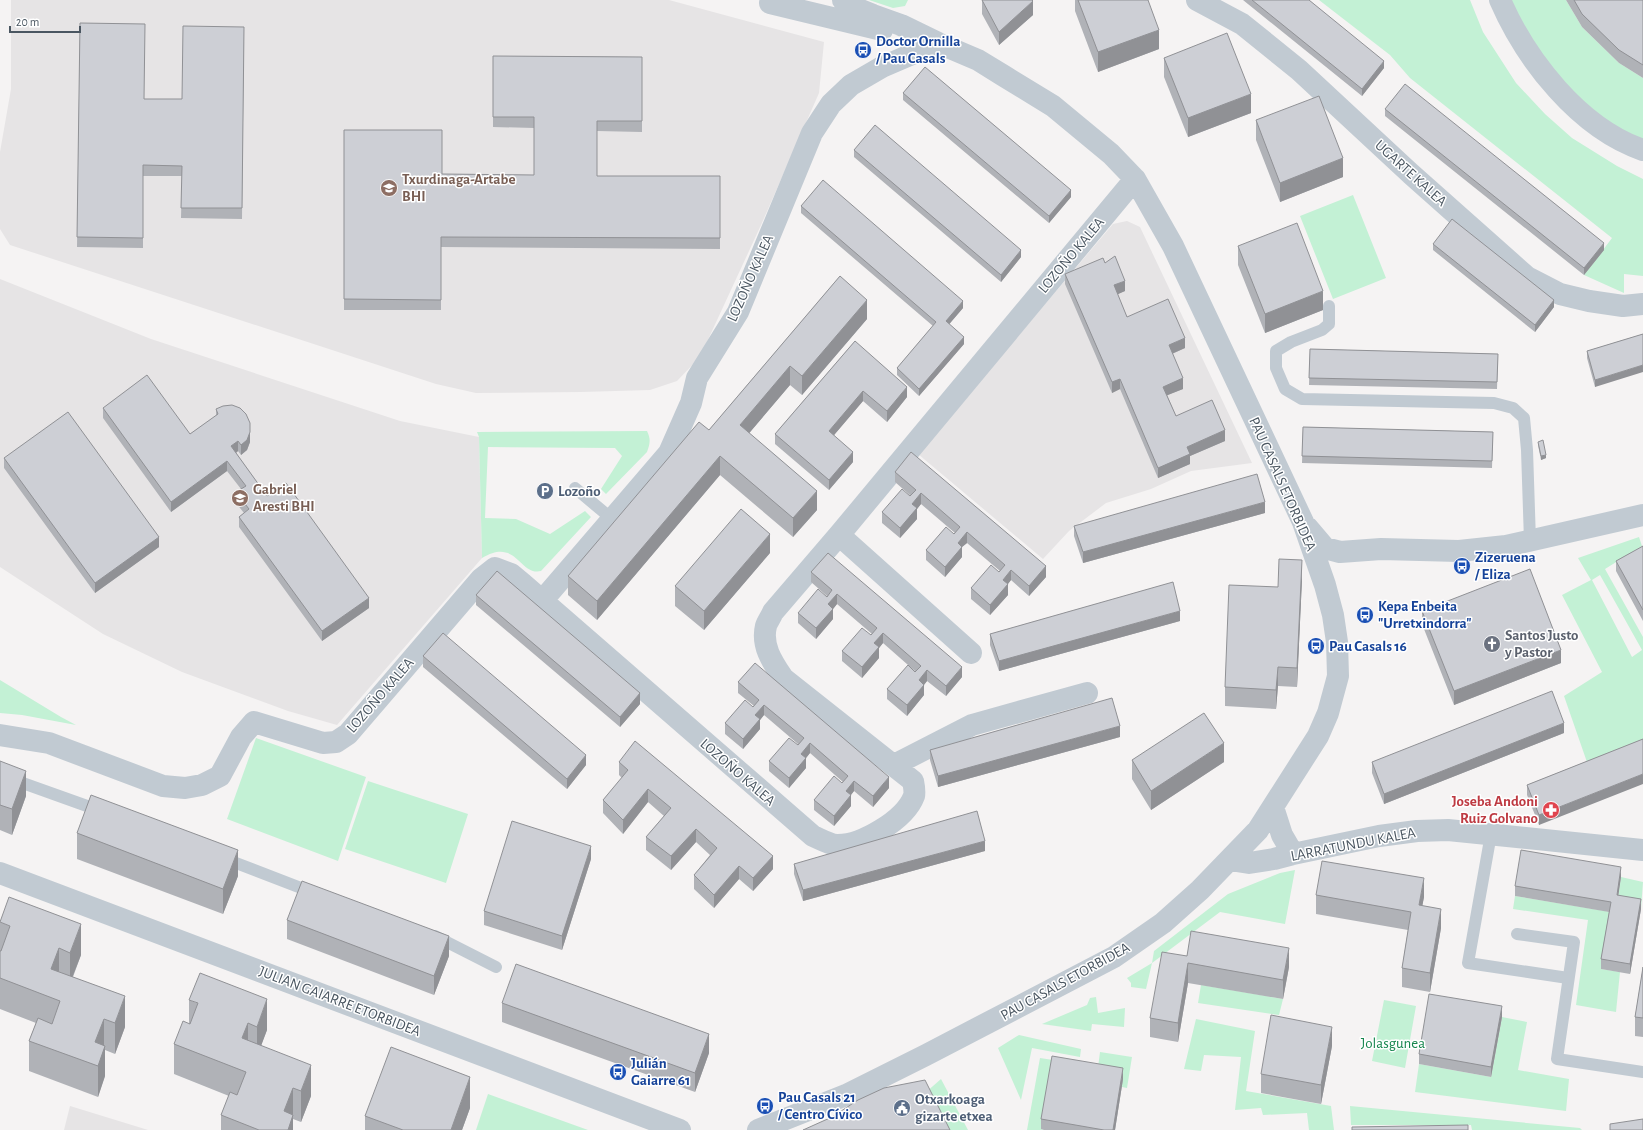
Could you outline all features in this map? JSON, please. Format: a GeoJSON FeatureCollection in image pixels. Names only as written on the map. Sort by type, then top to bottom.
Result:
{"type":"FeatureCollection","features":[{"type":"Feature","properties":{"kind":"street","name":"PAU CASALS ETORBIDEA"},"geometry":{"type":"LineString","coordinates":[[758,1130],[846,1095],[1114,957],[1163,923],[1200,890],[1258,830],[1318,736],[1328,713],[1338,676],[1337,642],[1333,614],[1325,585],[1303,522],[1173,246],[1135,179],[1111,154],[1053,106],[978,60],[901,25],[846,4],[843,0]]}},
{"type":"Feature","properties":{"kind":"street","name":"UGARTE KALEA"},"geometry":{"type":"LineString","coordinates":[[1197,0],[1242,24],[1299,70],[1411,174],[1527,277],[1560,294],[1589,301],[1623,306],[1643,304]]}},
{"type":"Feature","properties":{"kind":"street"},"geometry":{"type":"LineString","coordinates":[[1500,0],[1520,41],[1558,91],[1606,132],[1630,146],[1643,150]]}},
{"type":"Feature","properties":{"kind":"street","name":"PAU CASALS ETORBIDEA"},"geometry":{"type":"LineString","coordinates":[[772,1],[938,43]]}},
{"type":"Feature","properties":{"kind":"street","name":"LOZOÑO KALEA"},"geometry":{"type":"LineString","coordinates":[[542,600],[669,453],[691,403],[697,378],[738,312],[812,133],[831,104],[852,85],[882,67],[938,43]]}},
{"type":"Feature","properties":{"kind":"street","name":"LOZOÑO KALEA"},"geometry":{"type":"LineString","coordinates":[[0,735],[49,743],[163,786],[185,788],[202,785],[220,776],[241,737],[254,722],[323,743],[336,742],[348,734],[481,579],[495,568],[511,574],[542,600],[813,836],[835,845],[854,842],[877,832],[906,810],[914,796],[914,781],[784,678],[770,658],[766,640],[766,626],[773,612],[839,535],[1135,179]]}},
{"type":"Feature","properties":{"kind":"street"},"geometry":{"type":"LineString","coordinates":[[1303,522],[1325,548],[1340,552],[1380,549],[1459,551],[1506,546],[1643,515]]}},
{"type":"Feature","properties":{"kind":"street"},"geometry":{"type":"LineString","coordinates":[[839,535],[971,653]]}},
{"type":"Feature","properties":{"kind":"street"},"geometry":{"type":"LineString","coordinates":[[1325,585],[1329,567],[1340,552]]}},
{"type":"Feature","properties":{"kind":"street"},"geometry":{"type":"LineString","coordinates":[[894,765],[972,725],[1087,693]]}},
{"type":"Feature","properties":{"kind":"street"},"geometry":{"type":"LineString","coordinates":[[1273,807],[1282,835],[1293,854]]}},
{"type":"Feature","properties":{"kind":"street","name":"LARRATUNDU KALEA"},"geometry":{"type":"LineString","coordinates":[[1230,860],[1249,863],[1379,836],[1417,831],[1448,830],[1643,850]]}},
{"type":"Feature","properties":{"kind":"street","name":"JULIAN GAIARRE ETORBIDEA"},"geometry":{"type":"LineString","coordinates":[[0,874],[680,1130]]}},
{"type":"Feature","properties":{"kind":"lane"},"geometry":{"type":"LineString","coordinates":[[1329,306],[1329,324],[1322,330],[1291,342],[1276,351],[1276,368],[1285,389],[1302,399],[1494,403],[1513,408],[1524,418],[1527,450],[1530,541]]}},
{"type":"Feature","properties":{"kind":"lane"},"geometry":{"type":"LineString","coordinates":[[575,488],[612,519]]}},
{"type":"Feature","properties":{"kind":"lane"},"geometry":{"type":"LineString","coordinates":[[0,775],[111,815]]}},
{"type":"Feature","properties":{"kind":"lane"},"geometry":{"type":"LineString","coordinates":[[1491,834],[1468,963],[1568,978]]}},
{"type":"Feature","properties":{"kind":"lane"},"geometry":{"type":"LineString","coordinates":[[214,855],[324,896]]}},
{"type":"Feature","properties":{"kind":"lane"},"geometry":{"type":"LineString","coordinates":[[424,932],[438,937],[496,967]]}},
{"type":"Feature","properties":{"kind":"lane"},"geometry":{"type":"LineString","coordinates":[[1518,934],[1574,942],[1557,1059],[1643,1072]]}},
{"type":"Feature","properties":{"kind":"shaded area","name":"Txurdinaga-Artabe BHI"},"geometry":{"type":"Polygon","coordinates":[[[11,0],[669,0],[824,42],[819,93],[761,225],[700,357],[677,381],[650,390],[476,393],[436,384],[10,245],[0,229],[0,152],[11,89],[11,0]]]}},
{"type":"Feature","properties":{"kind":"shaded area"},"geometry":{"type":"Polygon","coordinates":[[[1127,221],[1140,227],[1252,463],[1191,471],[1151,489],[1106,503],[1069,531],[1043,559],[918,454],[1113,224],[1127,221]]]}},
{"type":"Feature","properties":{"kind":"shaded area","name":"Gabriel Aresti BHI"},"geometry":{"type":"Polygon","coordinates":[[[0,279],[151,339],[400,421],[479,437],[482,558],[337,725],[288,711],[182,672],[103,634],[0,567],[0,279]]]}},
{"type":"Feature","properties":{"kind":"shaded area"},"geometry":{"type":"Polygon","coordinates":[[[70,1106],[148,1130],[64,1130],[70,1106]]]}},
{"type":"Feature","properties":{"kind":"green space"},"geometry":{"type":"Polygon","coordinates":[[[869,0],[908,0],[905,6],[893,8],[869,0]]]}},
{"type":"Feature","properties":{"kind":"green space"},"geometry":{"type":"Polygon","coordinates":[[[1319,0],[1470,0],[1483,32],[1516,83],[1545,114],[1572,138],[1617,166],[1643,179],[1643,276],[1624,274],[1624,293],[1584,275],[1612,238],[1410,78],[1390,55],[1319,0]]]}},
{"type":"Feature","properties":{"kind":"green space"},"geometry":{"type":"Polygon","coordinates":[[[1510,0],[1566,0],[1582,27],[1619,63],[1643,78],[1643,140],[1609,123],[1568,89],[1541,57],[1510,0]]]}},
{"type":"Feature","properties":{"kind":"green space"},"geometry":{"type":"Polygon","coordinates":[[[1353,195],[1386,278],[1333,299],[1300,216],[1353,195]]]}},
{"type":"Feature","properties":{"kind":"green space"},"geometry":{"type":"Polygon","coordinates":[[[647,431],[650,442],[647,452],[606,494],[601,489],[622,456],[615,448],[488,447],[485,518],[516,519],[550,534],[585,511],[591,517],[541,571],[534,571],[527,568],[510,554],[503,552],[494,553],[482,558],[479,437],[477,432],[647,431]]]}},
{"type":"Feature","properties":{"kind":"green space"},"geometry":{"type":"Polygon","coordinates":[[[1639,537],[1642,546],[1605,569],[1643,637],[1643,743],[1588,765],[1564,696],[1602,672],[1562,595],[1591,580],[1578,558],[1639,537]],[[1600,575],[1592,580],[1632,657],[1642,650],[1600,575]]]}},
{"type":"Feature","properties":{"kind":"green space"},"geometry":{"type":"Polygon","coordinates":[[[0,680],[76,725],[22,715],[0,713],[0,680]]]}},
{"type":"Feature","properties":{"kind":"green space"},"geometry":{"type":"Polygon","coordinates":[[[256,738],[366,777],[338,861],[227,819],[256,738]]]}},
{"type":"Feature","properties":{"kind":"green space"},"geometry":{"type":"Polygon","coordinates":[[[368,781],[468,814],[446,883],[345,849],[368,781]]]}},
{"type":"Feature","properties":{"kind":"green space"},"geometry":{"type":"Polygon","coordinates":[[[1295,870],[1285,924],[1220,912],[1152,963],[1154,951],[1228,894],[1280,873],[1295,870]]]}},
{"type":"Feature","properties":{"kind":"green space"},"geometry":{"type":"Polygon","coordinates":[[[1621,877],[1643,882],[1641,909],[1617,905],[1621,877]]]}},
{"type":"Feature","properties":{"kind":"green space"},"geometry":{"type":"Polygon","coordinates":[[[1515,896],[1611,912],[1601,969],[1620,972],[1616,1012],[1576,1005],[1588,920],[1513,909],[1515,896]]]}},
{"type":"Feature","properties":{"kind":"green space"},"geometry":{"type":"Polygon","coordinates":[[[1152,963],[1146,989],[1131,987],[1131,983],[1127,978],[1152,963]]]}},
{"type":"Feature","properties":{"kind":"green space"},"geometry":{"type":"Polygon","coordinates":[[[1201,985],[1283,999],[1279,1015],[1198,1003],[1201,985]]]}},
{"type":"Feature","properties":{"kind":"green space"},"geometry":{"type":"Polygon","coordinates":[[[1096,997],[1098,1013],[1125,1008],[1124,1027],[1092,1024],[1091,1031],[1042,1024],[1087,1005],[1090,998],[1096,997]]]}},
{"type":"Feature","properties":{"kind":"green space","name":"Jolasgunea"},"geometry":{"type":"Polygon","coordinates":[[[1384,1000],[1416,1006],[1405,1068],[1372,1061],[1384,1000]]]}},
{"type":"Feature","properties":{"kind":"green space"},"geometry":{"type":"Polygon","coordinates":[[[1502,1017],[1527,1022],[1518,1070],[1569,1079],[1566,1111],[1415,1092],[1419,1064],[1491,1077],[1502,1017]]]}},
{"type":"Feature","properties":{"kind":"green space"},"geometry":{"type":"Polygon","coordinates":[[[1196,1019],[1255,1031],[1246,1091],[1331,1106],[1334,1130],[1309,1130],[1307,1113],[1263,1115],[1261,1108],[1235,1110],[1241,1057],[1204,1055],[1201,1071],[1184,1069],[1196,1019]]]}},
{"type":"Feature","properties":{"kind":"green space"},"geometry":{"type":"Polygon","coordinates":[[[1019,1035],[1081,1049],[1080,1057],[1032,1048],[1021,1100],[998,1048],[1019,1035]]]}},
{"type":"Feature","properties":{"kind":"green space"},"geometry":{"type":"Polygon","coordinates":[[[1100,1052],[1132,1057],[1127,1088],[1097,1075],[1100,1052]]]}},
{"type":"Feature","properties":{"kind":"green space"},"geometry":{"type":"Polygon","coordinates":[[[1040,1058],[1079,1064],[1041,1129],[1044,1130],[1027,1130],[1040,1058]]]}},
{"type":"Feature","properties":{"kind":"green space"},"geometry":{"type":"Polygon","coordinates":[[[941,1079],[968,1130],[943,1130],[925,1093],[941,1079]]]}},
{"type":"Feature","properties":{"kind":"green space"},"geometry":{"type":"Polygon","coordinates":[[[488,1094],[588,1130],[476,1130],[488,1094]]]}},
{"type":"Feature","properties":{"kind":"green space"},"geometry":{"type":"Polygon","coordinates":[[[1350,1106],[1580,1128],[1582,1130],[1472,1130],[1471,1125],[1351,1125],[1350,1106]]]}},
{"type":"Feature","properties":{"kind":"building"},"geometry":{"type":"Polygon","coordinates":[[[982,0],[1032,0],[1033,1],[999,32],[982,0]]]}},
{"type":"Feature","properties":{"kind":"building"},"geometry":{"type":"Polygon","coordinates":[[[1078,0],[1148,0],[1159,30],[1098,52],[1078,0]]]}},
{"type":"Feature","properties":{"kind":"building"},"geometry":{"type":"Polygon","coordinates":[[[1252,0],[1309,0],[1384,61],[1362,89],[1252,0]]]}},
{"type":"Feature","properties":{"kind":"building"},"geometry":{"type":"Polygon","coordinates":[[[1574,0],[1643,0],[1643,65],[1619,50],[1582,14],[1574,0]]]}},
{"type":"Feature","properties":{"kind":"building"},"geometry":{"type":"Polygon","coordinates":[[[80,23],[145,24],[144,99],[182,99],[183,26],[244,27],[242,208],[181,208],[182,166],[143,165],[143,238],[77,237],[80,23]]]}},
{"type":"Feature","properties":{"kind":"building"},"geometry":{"type":"Polygon","coordinates":[[[1227,33],[1251,94],[1188,118],[1164,58],[1227,33]]]}},
{"type":"Feature","properties":{"kind":"building"},"geometry":{"type":"Polygon","coordinates":[[[493,56],[642,57],[642,121],[597,121],[597,176],[720,176],[720,238],[441,237],[441,300],[344,299],[344,130],[442,130],[442,174],[534,175],[534,117],[493,117],[493,56]]]}},
{"type":"Feature","properties":{"kind":"building"},"geometry":{"type":"Polygon","coordinates":[[[925,67],[1071,190],[1049,216],[903,93],[925,67]]]}},
{"type":"Feature","properties":{"kind":"building"},"geometry":{"type":"Polygon","coordinates":[[[1405,84],[1604,243],[1584,268],[1385,109],[1405,84]]]}},
{"type":"Feature","properties":{"kind":"building"},"geometry":{"type":"Polygon","coordinates":[[[1319,96],[1343,158],[1280,183],[1256,120],[1319,96]]]}},
{"type":"Feature","properties":{"kind":"building"},"geometry":{"type":"Polygon","coordinates":[[[875,125],[1021,250],[1001,275],[854,150],[875,125]]]}},
{"type":"Feature","properties":{"kind":"building"},"geometry":{"type":"Polygon","coordinates":[[[823,180],[963,301],[946,321],[964,337],[919,389],[897,368],[936,322],[801,206],[823,180]]]}},
{"type":"Feature","properties":{"kind":"building"},"geometry":{"type":"Polygon","coordinates":[[[1452,219],[1554,300],[1535,325],[1433,244],[1452,219]]]}},
{"type":"Feature","properties":{"kind":"building"},"geometry":{"type":"Polygon","coordinates":[[[1297,223],[1323,291],[1265,314],[1238,246],[1297,223]]]}},
{"type":"Feature","properties":{"kind":"building"},"geometry":{"type":"Polygon","coordinates":[[[1115,256],[1125,281],[1114,285],[1127,317],[1168,299],[1185,338],[1169,345],[1183,378],[1163,387],[1176,416],[1212,400],[1225,430],[1187,447],[1190,454],[1158,468],[1120,379],[1112,382],[1065,274],[1103,258],[1105,263],[1115,256]]]}},
{"type":"Feature","properties":{"kind":"building"},"geometry":{"type":"Polygon","coordinates":[[[840,276],[867,300],[802,376],[790,366],[740,425],[817,491],[793,518],[720,456],[597,601],[568,576],[699,422],[709,430],[840,276]]]}},
{"type":"Feature","properties":{"kind":"building"},"geometry":{"type":"Polygon","coordinates":[[[1643,334],[1643,365],[1595,380],[1587,351],[1643,334]]]}},
{"type":"Feature","properties":{"kind":"building"},"geometry":{"type":"Polygon","coordinates":[[[855,341],[907,387],[887,411],[863,391],[829,431],[853,452],[829,480],[775,434],[855,341]]]}},
{"type":"Feature","properties":{"kind":"building"},"geometry":{"type":"Polygon","coordinates":[[[1310,349],[1498,354],[1497,382],[1309,378],[1310,349]]]}},
{"type":"Feature","properties":{"kind":"building"},"geometry":{"type":"Polygon","coordinates":[[[147,375],[190,434],[218,414],[216,409],[223,406],[232,405],[240,408],[246,414],[250,423],[250,432],[247,440],[241,445],[238,441],[231,446],[267,496],[286,483],[369,598],[322,631],[239,517],[249,509],[236,492],[246,486],[227,461],[171,502],[103,408],[147,375]]]}},
{"type":"Feature","properties":{"kind":"building"},"geometry":{"type":"Polygon","coordinates":[[[68,412],[159,537],[95,583],[4,458],[68,412]]]}},
{"type":"Feature","properties":{"kind":"building"},"geometry":{"type":"Polygon","coordinates":[[[1303,427],[1493,432],[1492,461],[1302,456],[1303,427]]]}},
{"type":"Feature","properties":{"kind":"building"},"geometry":{"type":"Polygon","coordinates":[[[1543,440],[1546,455],[1541,456],[1538,442],[1543,440]]]}},
{"type":"Feature","properties":{"kind":"building"},"geometry":{"type":"Polygon","coordinates":[[[911,452],[1046,566],[1029,586],[1011,570],[1003,580],[1008,584],[990,605],[971,588],[991,565],[999,572],[1005,565],[967,532],[958,543],[962,547],[945,567],[926,550],[946,527],[954,534],[960,527],[921,493],[912,504],[917,508],[900,528],[882,512],[902,489],[910,496],[916,490],[895,472],[911,452]]]}},
{"type":"Feature","properties":{"kind":"building"},"geometry":{"type":"Polygon","coordinates":[[[1257,474],[1265,502],[1083,552],[1074,526],[1257,474]]]}},
{"type":"Feature","properties":{"kind":"building"},"geometry":{"type":"Polygon","coordinates":[[[741,509],[770,534],[704,611],[675,586],[741,509]]]}},
{"type":"Feature","properties":{"kind":"building"},"geometry":{"type":"Polygon","coordinates":[[[1643,546],[1643,610],[1616,561],[1643,546]]]}},
{"type":"Feature","properties":{"kind":"building"},"geometry":{"type":"Polygon","coordinates":[[[828,553],[962,667],[946,686],[927,670],[919,680],[924,685],[907,705],[887,689],[908,665],[915,672],[921,666],[883,633],[874,643],[879,647],[862,667],[842,651],[862,628],[871,635],[877,628],[837,594],[828,604],[833,609],[816,628],[798,613],[818,589],[827,597],[832,590],[811,572],[828,553]]]}},
{"type":"Feature","properties":{"kind":"building"},"geometry":{"type":"Polygon","coordinates":[[[1279,559],[1302,560],[1297,668],[1278,667],[1276,690],[1225,687],[1229,585],[1278,587],[1279,559]]]}},
{"type":"Feature","properties":{"kind":"building","name":"Santos Justo y Pastor"},"geometry":{"type":"Polygon","coordinates":[[[1530,569],[1561,650],[1454,691],[1422,611],[1530,569]]]}},
{"type":"Feature","properties":{"kind":"building"},"geometry":{"type":"Polygon","coordinates":[[[497,571],[640,693],[620,717],[476,595],[497,571]]]}},
{"type":"Feature","properties":{"kind":"building"},"geometry":{"type":"Polygon","coordinates":[[[1173,582],[1180,611],[999,661],[990,634],[1173,582]]]}},
{"type":"Feature","properties":{"kind":"building"},"geometry":{"type":"Polygon","coordinates":[[[443,633],[586,755],[567,779],[423,656],[443,633]]]}},
{"type":"Feature","properties":{"kind":"building"},"geometry":{"type":"Polygon","coordinates":[[[755,663],[889,777],[873,796],[854,781],[846,791],[851,795],[834,816],[814,800],[834,776],[842,783],[848,776],[810,743],[801,754],[806,758],[789,778],[769,761],[789,738],[798,745],[804,738],[764,705],[755,715],[760,719],[743,739],[725,723],[745,700],[753,707],[759,700],[738,682],[755,663]]]}},
{"type":"Feature","properties":{"kind":"building"},"geometry":{"type":"Polygon","coordinates":[[[1552,691],[1564,723],[1384,794],[1372,762],[1552,691]]]}},
{"type":"Feature","properties":{"kind":"building"},"geometry":{"type":"Polygon","coordinates":[[[1112,698],[1120,726],[938,776],[930,750],[1112,698]]]}},
{"type":"Feature","properties":{"kind":"building"},"geometry":{"type":"Polygon","coordinates":[[[1204,713],[1224,743],[1151,791],[1132,760],[1204,713]]]}},
{"type":"Feature","properties":{"kind":"building"},"geometry":{"type":"Polygon","coordinates":[[[1643,739],[1643,774],[1539,815],[1527,785],[1643,739]]]}},
{"type":"Feature","properties":{"kind":"building"},"geometry":{"type":"Polygon","coordinates":[[[635,741],[773,856],[753,878],[739,866],[714,895],[694,875],[717,848],[696,829],[671,856],[646,837],[671,808],[648,789],[623,820],[603,800],[628,770],[619,762],[635,741]]]}},
{"type":"Feature","properties":{"kind":"building"},"geometry":{"type":"Polygon","coordinates":[[[0,761],[26,771],[12,809],[0,805],[0,761]]]}},
{"type":"Feature","properties":{"kind":"building"},"geometry":{"type":"Polygon","coordinates":[[[91,795],[238,850],[223,889],[77,833],[91,795]]]}},
{"type":"Feature","properties":{"kind":"building"},"geometry":{"type":"Polygon","coordinates":[[[977,811],[985,841],[803,890],[794,864],[977,811]]]}},
{"type":"Feature","properties":{"kind":"building"},"geometry":{"type":"Polygon","coordinates":[[[512,821],[591,846],[562,936],[484,911],[512,821]]]}},
{"type":"Feature","properties":{"kind":"building"},"geometry":{"type":"Polygon","coordinates":[[[1521,850],[1621,867],[1617,895],[1641,899],[1630,964],[1601,959],[1611,902],[1515,886],[1521,850]]]}},
{"type":"Feature","properties":{"kind":"building"},"geometry":{"type":"Polygon","coordinates":[[[1322,861],[1424,878],[1419,905],[1441,909],[1430,973],[1402,968],[1411,912],[1316,895],[1322,861]]]}},
{"type":"Feature","properties":{"kind":"building"},"geometry":{"type":"Polygon","coordinates":[[[302,881],[449,936],[434,976],[287,920],[302,881]]]}},
{"type":"Feature","properties":{"kind":"building"},"geometry":{"type":"Polygon","coordinates":[[[9,897],[81,924],[70,953],[59,948],[51,969],[125,996],[115,1023],[104,1019],[95,1042],[105,1046],[98,1066],[29,1041],[38,1018],[52,1024],[60,1001],[0,978],[0,951],[10,926],[0,922],[9,897]]]}},
{"type":"Feature","properties":{"kind":"building"},"geometry":{"type":"Polygon","coordinates":[[[1191,931],[1289,948],[1283,980],[1188,963],[1178,1023],[1150,1018],[1162,952],[1187,956],[1191,931]]]}},
{"type":"Feature","properties":{"kind":"building"},"geometry":{"type":"Polygon","coordinates":[[[516,964],[709,1034],[695,1073],[502,1003],[516,964]]]}},
{"type":"Feature","properties":{"kind":"building"},"geometry":{"type":"Polygon","coordinates":[[[1643,967],[1643,1018],[1635,1017],[1643,967]]]}},
{"type":"Feature","properties":{"kind":"building"},"geometry":{"type":"Polygon","coordinates":[[[200,973],[267,999],[257,1027],[248,1023],[242,1038],[311,1065],[301,1091],[293,1088],[284,1111],[293,1115],[288,1130],[259,1130],[221,1115],[230,1092],[237,1095],[246,1072],[174,1044],[183,1021],[190,1024],[198,1003],[189,1000],[200,973]]]}},
{"type":"Feature","properties":{"kind":"building"},"geometry":{"type":"Polygon","coordinates":[[[1429,994],[1502,1006],[1491,1067],[1419,1054],[1429,994]]]}},
{"type":"Feature","properties":{"kind":"building"},"geometry":{"type":"Polygon","coordinates":[[[1271,1015],[1332,1027],[1321,1085],[1261,1074],[1271,1015]]]}},
{"type":"Feature","properties":{"kind":"building"},"geometry":{"type":"Polygon","coordinates":[[[391,1047],[470,1077],[451,1130],[403,1130],[365,1116],[391,1047]]]}},
{"type":"Feature","properties":{"kind":"building"},"geometry":{"type":"Polygon","coordinates":[[[1052,1056],[1123,1068],[1113,1130],[1104,1130],[1041,1119],[1052,1056]]]}},
{"type":"Feature","properties":{"kind":"building"},"geometry":{"type":"Polygon","coordinates":[[[925,1080],[950,1130],[803,1130],[832,1117],[858,1100],[884,1088],[925,1080]]]}},
{"type":"Feature","properties":{"kind":"building"},"geometry":{"type":"Polygon","coordinates":[[[1643,1119],[1643,1130],[1610,1130],[1610,1124],[1643,1119]]]}},
{"type":"Feature","properties":{"kind":"building"},"geometry":{"type":"Polygon","coordinates":[[[1468,1125],[1468,1130],[1352,1130],[1352,1127],[1468,1125]]]}},
{"type":"Feature","properties":{"kind":"place","name":"Doctor Ornilla / Pau Casals"},"geometry":{"type":"Point","coordinates":[863,50]}},
{"type":"Feature","properties":{"kind":"place","name":"Txurdinaga-Artabe BHI"},"geometry":{"type":"Point","coordinates":[389,188]}},
{"type":"Feature","properties":{"kind":"place","name":"Lozoño"},"geometry":{"type":"Point","coordinates":[545,491]}},
{"type":"Feature","properties":{"kind":"place","name":"Gabriel Aresti BHI"},"geometry":{"type":"Point","coordinates":[240,498]}},
{"type":"Feature","properties":{"kind":"place","name":"Zizeruena / Eliza"},"geometry":{"type":"Point","coordinates":[1462,566]}},
{"type":"Feature","properties":{"kind":"place","name":"Kepa Enbeita \"Urretxindorra\""},"geometry":{"type":"Point","coordinates":[1365,615]}},
{"type":"Feature","properties":{"kind":"place","name":"Santos Justo y Pastor"},"geometry":{"type":"Point","coordinates":[1492,644]}},
{"type":"Feature","properties":{"kind":"place","name":"Pau Casals 16"},"geometry":{"type":"Point","coordinates":[1316,646]}},
{"type":"Feature","properties":{"kind":"place","name":"Joseba Andoni Ruiz Golvano"},"geometry":{"type":"Point","coordinates":[1551,810]}},
{"type":"Feature","properties":{"kind":"place","name":"Julián Gaiarre 61"},"geometry":{"type":"Point","coordinates":[618,1072]}},
{"type":"Feature","properties":{"kind":"place","name":"Pau Casals 21 / Centro Cívico"},"geometry":{"type":"Point","coordinates":[765,1106]}},
{"type":"Feature","properties":{"kind":"place","name":"Otxarkoaga gizarte etxea"},"geometry":{"type":"Point","coordinates":[902,1108]}}]}
